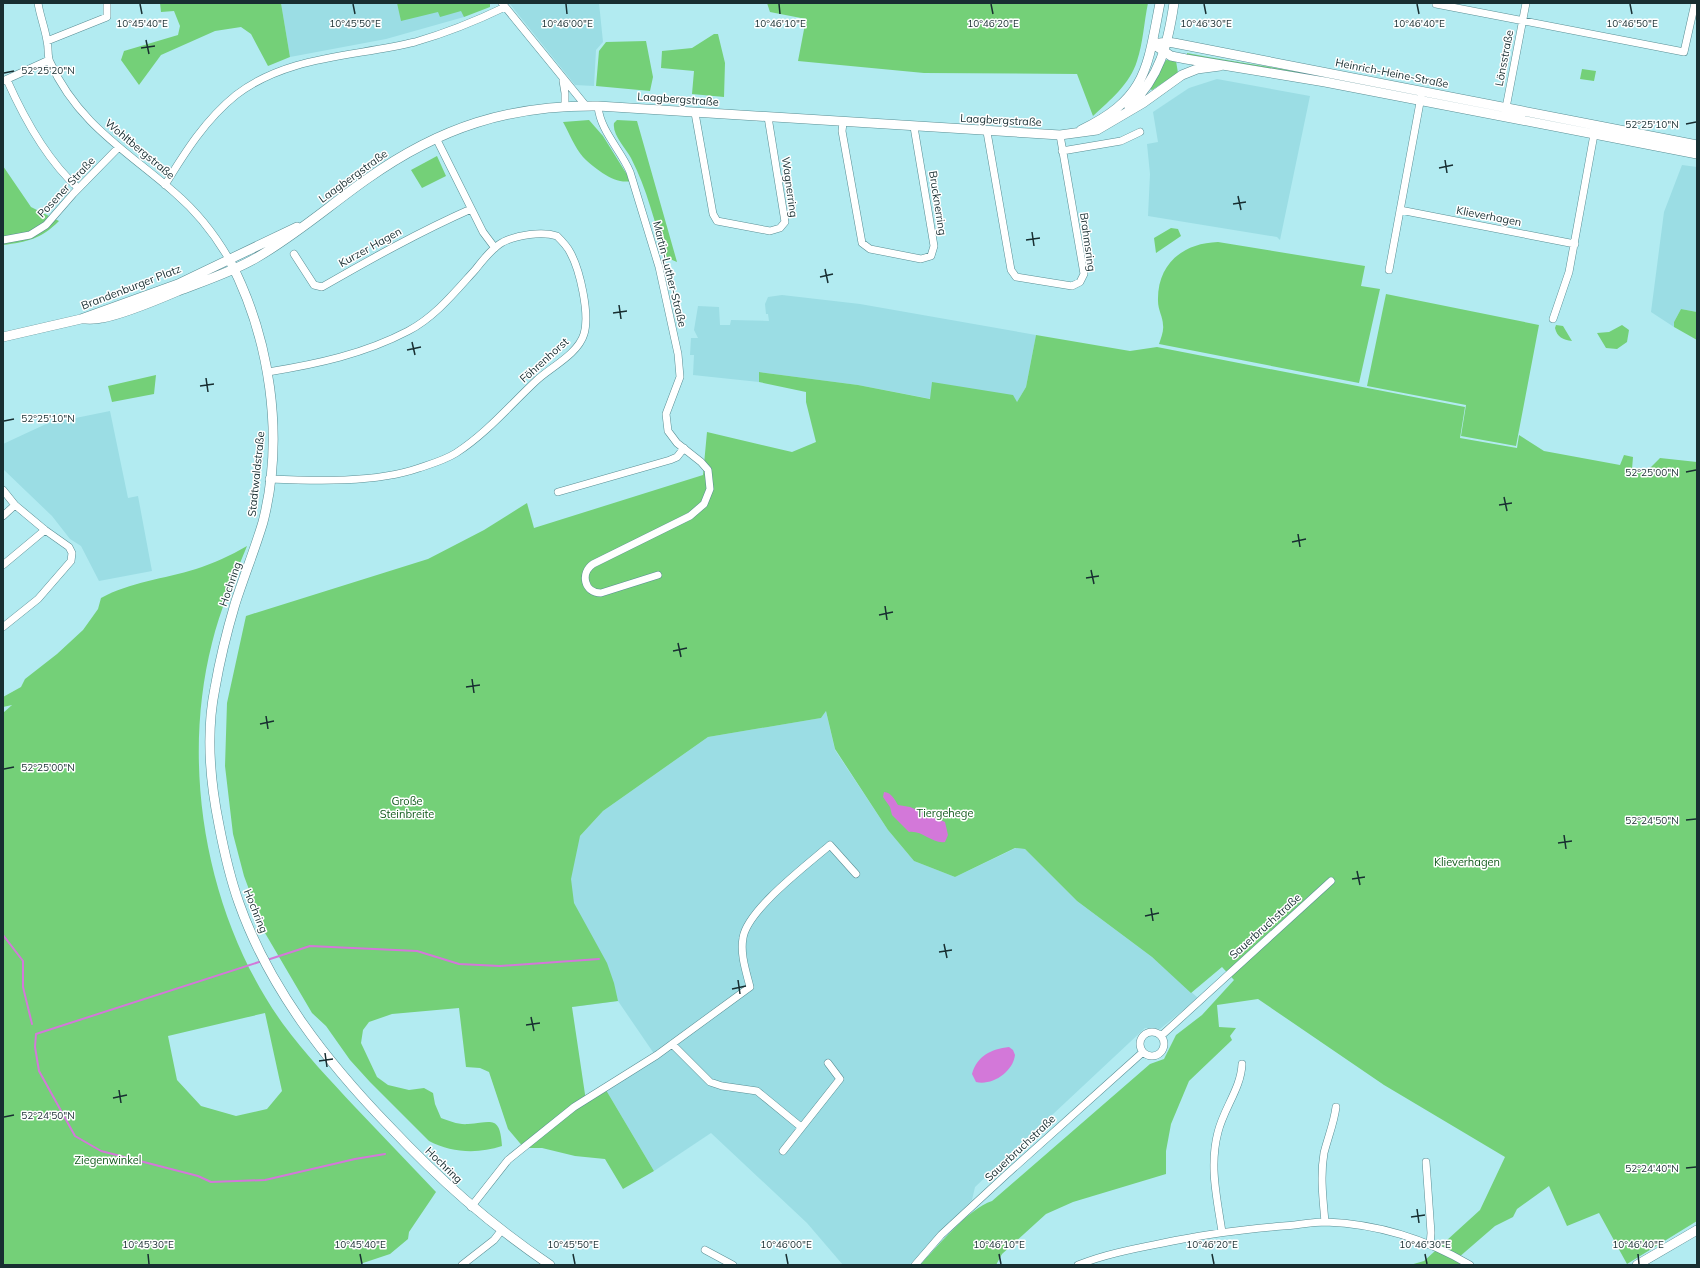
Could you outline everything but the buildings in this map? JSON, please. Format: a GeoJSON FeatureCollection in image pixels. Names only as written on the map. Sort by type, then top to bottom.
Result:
{"type":"FeatureCollection","features":[{"type":"Feature","properties":{"kind":"street","name":"Wohltbergstraße"},"geometry":{"type":"LineString","coordinates":[[38,3],[47,41],[49,60],[72,100],[100,132],[176,194],[208,229],[229,259]]}},
{"type":"Feature","properties":{"kind":"street"},"geometry":{"type":"LineString","coordinates":[[47,41],[107,17],[107,3]]}},
{"type":"Feature","properties":{"kind":"street","name":"Laagbergstraße"},"geometry":{"type":"LineString","coordinates":[[1072,134],[1108,115],[1127,100],[1143,76],[1153,44],[1160,3]]}},
{"type":"Feature","properties":{"kind":"street","name":"Laagbergstraße"},"geometry":{"type":"LineString","coordinates":[[1119,116],[1148,85],[1165,52],[1174,3]]}},
{"type":"Feature","properties":{"kind":"street","name":"Lönsstraße"},"geometry":{"type":"LineString","coordinates":[[1505,112],[1526,3]]}},
{"type":"Feature","properties":{"kind":"street"},"geometry":{"type":"LineString","coordinates":[[1436,4],[1684,52],[1695,3]]}},
{"type":"Feature","properties":{"kind":"street"},"geometry":{"type":"LineString","coordinates":[[165,184],[188,148],[216,114],[236,95],[263,78],[301,63],[414,42],[447,32],[504,5],[562,79],[586,106]]}},
{"type":"Feature","properties":{"kind":"street","name":"Heinrich-Heine-Straße"},"geometry":{"type":"LineString","coordinates":[[1153,44],[1167,42],[1421,96],[1595,129],[1697,145]]}},
{"type":"Feature","properties":{"kind":"street","name":"Heinrich-Heine-Straße"},"geometry":{"type":"LineString","coordinates":[[1153,44],[1165,52],[1180,58],[1220,66],[1421,96]]}},
{"type":"Feature","properties":{"kind":"street"},"geometry":{"type":"LineString","coordinates":[[49,60],[5,80],[33,132],[70,180],[78,188]]}},
{"type":"Feature","properties":{"kind":"street","name":"Heinrich-Heine-Straße"},"geometry":{"type":"LineString","coordinates":[[1143,103],[1182,74],[1197,69],[1220,66]]}},
{"type":"Feature","properties":{"kind":"street"},"geometry":{"type":"LineString","coordinates":[[562,79],[566,93],[565,106]]}},
{"type":"Feature","properties":{"kind":"street"},"geometry":{"type":"LineString","coordinates":[[1389,270],[1421,96]]}},
{"type":"Feature","properties":{"kind":"street","name":"Laagbergstraße"},"geometry":{"type":"LineString","coordinates":[[234,268],[256,258],[311,221],[385,166],[419,146],[436,138],[490,118],[520,111],[565,106],[598,106],[843,123],[1060,135],[1097,130],[1143,103]]}},
{"type":"Feature","properties":{"kind":"street","name":"Martin-Luther-Straße"},"geometry":{"type":"LineString","coordinates":[[598,106],[599,117],[603,128],[624,158],[630,172],[661,274],[678,354],[680,377],[668,406],[666,422],[672,438],[701,462],[708,470],[710,489],[704,504],[690,516],[593,564],[585,572],[584,579],[586,585],[591,590],[596,593],[601,593],[658,575]]}},
{"type":"Feature","properties":{"kind":"street","name":"Wagnerring"},"geometry":{"type":"LineString","coordinates":[[695,113],[713,214],[717,221],[770,231],[780,228],[785,222],[768,117]]}},
{"type":"Feature","properties":{"kind":"street","name":"Brucknerring"},"geometry":{"type":"LineString","coordinates":[[843,123],[842,131],[862,243],[870,249],[921,259],[931,256],[934,246],[914,127]]}},
{"type":"Feature","properties":{"kind":"street"},"geometry":{"type":"LineString","coordinates":[[1553,319],[1569,272],[1595,129]]}},
{"type":"Feature","properties":{"kind":"street","name":"Heinrich-Heine-Straße"},"geometry":{"type":"LineString","coordinates":[[1595,129],[1697,154]]}},
{"type":"Feature","properties":{"kind":"street","name":"Brahmsring"},"geometry":{"type":"LineString","coordinates":[[987,132],[1011,270],[1016,277],[1072,286],[1080,282],[1084,274],[1060,135]]}},
{"type":"Feature","properties":{"kind":"street"},"geometry":{"type":"LineString","coordinates":[[1062,151],[1121,141],[1140,132]]}},
{"type":"Feature","properties":{"kind":"street"},"geometry":{"type":"LineString","coordinates":[[436,138],[483,232],[495,248]]}},
{"type":"Feature","properties":{"kind":"street","name":"Posener Straße"},"geometry":{"type":"LineString","coordinates":[[3,240],[30,235],[46,225],[78,188],[118,148]]}},
{"type":"Feature","properties":{"kind":"street","name":"Kurzer Hagen"},"geometry":{"type":"LineString","coordinates":[[294,254],[314,286],[322,287],[433,226],[471,209]]}},
{"type":"Feature","properties":{"kind":"street","name":"Klieverhagen"},"geometry":{"type":"LineString","coordinates":[[1400,210],[1575,244]]}},
{"type":"Feature","properties":{"kind":"street","name":"Laagbergstraße"},"geometry":{"type":"LineString","coordinates":[[229,259],[311,221]]}},
{"type":"Feature","properties":{"kind":"street","name":"Föhrenhorst"},"geometry":{"type":"LineString","coordinates":[[268,372],[321,363],[356,354],[407,331],[429,317],[495,248],[509,240],[542,234],[557,236],[564,243],[573,258],[580,280],[585,325],[580,343],[536,381],[487,429],[454,454],[417,468],[364,478],[311,481],[269,479]]}},
{"type":"Feature","properties":{"kind":"street","name":"Stadtwaldstraße"},"geometry":{"type":"LineString","coordinates":[[229,259],[258,329],[268,372],[273,423],[269,479],[263,519],[253,553]]}},
{"type":"Feature","properties":{"kind":"street","name":"Brandenburger Platz"},"geometry":{"type":"LineString","coordinates":[[81,319],[178,284],[229,259]]}},
{"type":"Feature","properties":{"kind":"street","name":"Brandenburger Platz"},"geometry":{"type":"LineString","coordinates":[[81,319],[107,317],[152,302],[234,268]]}},
{"type":"Feature","properties":{"kind":"street"},"geometry":{"type":"LineString","coordinates":[[3,337],[81,319]]}},
{"type":"Feature","properties":{"kind":"street"},"geometry":{"type":"LineString","coordinates":[[558,492],[670,460],[677,456],[684,448]]}},
{"type":"Feature","properties":{"kind":"street"},"geometry":{"type":"LineString","coordinates":[[3,490],[15,505],[45,530],[69,547],[72,553],[71,561],[46,591],[3,627]]}},
{"type":"Feature","properties":{"kind":"street"},"geometry":{"type":"LineString","coordinates":[[3,516],[15,505]]}},
{"type":"Feature","properties":{"kind":"street"},"geometry":{"type":"LineString","coordinates":[[3,565],[45,530]]}},
{"type":"Feature","properties":{"kind":"street","name":"Hochring"},"geometry":{"type":"LineString","coordinates":[[253,553],[226,633],[214,691],[211,729],[214,794],[224,851],[240,906],[270,970],[300,1020],[356,1092],[431,1171],[471,1207],[501,1231],[550,1265]]}},
{"type":"Feature","properties":{"kind":"street"},"geometry":{"type":"LineString","coordinates":[[471,1207],[493,1178],[518,1151],[574,1107],[657,1055],[750,987],[743,958],[743,938],[748,922],[759,908],[830,845],[856,874]]}},
{"type":"Feature","properties":{"kind":"street","name":"Sauerbruchstraße"},"geometry":{"type":"LineString","coordinates":[[1161,1036],[1331,881]]}},
{"type":"Feature","properties":{"kind":"street"},"geometry":{"type":"LineString","coordinates":[[1153,1032],[1161,1036],[1164,1045],[1160,1053],[1151,1056],[1143,1052],[1140,1043],[1144,1035],[1153,1032]]}},
{"type":"Feature","properties":{"kind":"street"},"geometry":{"type":"LineString","coordinates":[[672,1044],[710,1082],[722,1086],[756,1091],[801,1127]]}},
{"type":"Feature","properties":{"kind":"street","name":"Sauerbruchstraße"},"geometry":{"type":"LineString","coordinates":[[915,1265],[941,1235],[1143,1052]]}},
{"type":"Feature","properties":{"kind":"street"},"geometry":{"type":"LineString","coordinates":[[783,1151],[840,1079],[828,1063]]}},
{"type":"Feature","properties":{"kind":"street"},"geometry":{"type":"LineString","coordinates":[[1222,1232],[1213,1164],[1218,1131],[1241,1077],[1242,1064]]}},
{"type":"Feature","properties":{"kind":"street"},"geometry":{"type":"LineString","coordinates":[[1325,1222],[1322,1179],[1324,1153],[1334,1125],[1336,1107]]}},
{"type":"Feature","properties":{"kind":"street"},"geometry":{"type":"LineString","coordinates":[[1426,1162],[1431,1233],[1430,1245]]}},
{"type":"Feature","properties":{"kind":"street"},"geometry":{"type":"LineString","coordinates":[[1078,1265],[1096,1258],[1135,1249],[1222,1232],[1325,1222],[1375,1228],[1403,1234],[1430,1245],[1470,1265]]}},
{"type":"Feature","properties":{"kind":"street"},"geometry":{"type":"LineString","coordinates":[[1637,1265],[1697,1230]]}},
{"type":"Feature","properties":{"kind":"street"},"geometry":{"type":"LineString","coordinates":[[462,1265],[494,1240],[501,1231]]}},
{"type":"Feature","properties":{"kind":"street"},"geometry":{"type":"LineString","coordinates":[[705,1250],[733,1265]]}},
{"type":"Feature","properties":{"kind":"shaded area"},"geometry":{"type":"Polygon","coordinates":[[[281,3],[460,3],[464,17],[386,39],[290,57],[281,3]]]}},
{"type":"Feature","properties":{"kind":"shaded area"},"geometry":{"type":"Polygon","coordinates":[[[509,3],[599,3],[603,42],[596,50],[594,86],[575,85],[509,3]]]}},
{"type":"Feature","properties":{"kind":"shaded area"},"geometry":{"type":"Polygon","coordinates":[[[1217,79],[1310,96],[1280,240],[1277,237],[1148,216],[1150,174],[1147,144],[1158,142],[1153,112],[1189,88],[1217,79]]]}},
{"type":"Feature","properties":{"kind":"shaded area"},"geometry":{"type":"Polygon","coordinates":[[[1682,165],[1697,167],[1697,312],[1681,309],[1674,322],[1674,327],[1651,312],[1664,212],[1682,165]]]}},
{"type":"Feature","properties":{"kind":"shaded area"},"geometry":{"type":"Polygon","coordinates":[[[782,295],[860,304],[1036,335],[1026,387],[1017,402],[979,408],[858,385],[759,372],[759,382],[693,375],[694,355],[690,355],[691,338],[698,338],[694,330],[698,306],[719,307],[720,325],[730,325],[731,320],[769,321],[768,314],[766,314],[765,304],[768,297],[782,295]]]}},
{"type":"Feature","properties":{"kind":"shaded area"},"geometry":{"type":"Polygon","coordinates":[[[110,411],[128,498],[138,496],[152,571],[99,581],[81,546],[70,539],[52,516],[3,469],[3,444],[46,424],[110,411]]]}},
{"type":"Feature","properties":{"kind":"shaded area"},"geometry":{"type":"Polygon","coordinates":[[[826,711],[835,750],[888,830],[914,861],[955,877],[1016,848],[1025,849],[1077,901],[1152,957],[1198,998],[1160,1029],[1145,1028],[975,1187],[972,1200],[909,1265],[843,1265],[807,1223],[711,1133],[654,1171],[606,1090],[657,1058],[618,1001],[572,1007],[558,860],[603,811],[708,737],[821,718],[826,711]]]}},
{"type":"Feature","properties":{"kind":"shaded area"},"geometry":{"type":"Polygon","coordinates":[[[884,792],[891,795],[898,805],[910,807],[945,822],[948,835],[945,842],[936,841],[918,833],[909,832],[892,815],[890,807],[883,797],[884,792]]]}},
{"type":"Feature","properties":{"kind":"shaded area"},"geometry":{"type":"Polygon","coordinates":[[[1009,1047],[1013,1050],[1015,1055],[1006,1072],[995,1080],[989,1082],[976,1082],[972,1074],[977,1062],[986,1054],[1009,1047]]]}},
{"type":"Feature","properties":{"kind":"green space"},"geometry":{"type":"Polygon","coordinates":[[[160,3],[281,3],[290,57],[268,66],[251,34],[241,27],[215,31],[161,55],[139,85],[121,60],[124,51],[178,35],[180,26],[174,11],[161,12],[160,3]]]}},
{"type":"Feature","properties":{"kind":"green space"},"geometry":{"type":"Polygon","coordinates":[[[397,3],[490,3],[490,7],[464,17],[461,11],[440,17],[438,12],[401,21],[397,3]]]}},
{"type":"Feature","properties":{"kind":"green space"},"geometry":{"type":"Polygon","coordinates":[[[767,3],[1148,3],[1141,47],[1134,69],[1130,77],[1113,98],[1093,116],[1077,74],[924,73],[798,61],[806,19],[770,12],[767,3]]]}},
{"type":"Feature","properties":{"kind":"green space"},"geometry":{"type":"Polygon","coordinates":[[[714,34],[718,34],[725,63],[724,97],[692,94],[694,71],[661,68],[662,51],[692,48],[714,34]]]}},
{"type":"Feature","properties":{"kind":"green space"},"geometry":{"type":"Polygon","coordinates":[[[646,41],[653,77],[650,91],[596,86],[599,51],[606,42],[646,41]]]}},
{"type":"Feature","properties":{"kind":"green space"},"geometry":{"type":"Polygon","coordinates":[[[1187,53],[1322,76],[1322,78],[1187,56],[1187,53]]]}},
{"type":"Feature","properties":{"kind":"green space"},"geometry":{"type":"Polygon","coordinates":[[[1166,60],[1176,61],[1178,73],[1152,90],[1150,89],[1166,60]]]}},
{"type":"Feature","properties":{"kind":"green space"},"geometry":{"type":"Polygon","coordinates":[[[1582,69],[1596,71],[1594,81],[1580,79],[1582,69]]]}},
{"type":"Feature","properties":{"kind":"green space"},"geometry":{"type":"Polygon","coordinates":[[[589,120],[603,136],[631,181],[625,182],[605,175],[580,153],[563,122],[589,120]]]}},
{"type":"Feature","properties":{"kind":"green space"},"geometry":{"type":"Polygon","coordinates":[[[617,120],[637,121],[677,262],[665,257],[642,182],[631,158],[615,132],[614,123],[617,120]]]}},
{"type":"Feature","properties":{"kind":"green space"},"geometry":{"type":"Polygon","coordinates":[[[437,156],[446,176],[422,188],[411,170],[437,156]]]}},
{"type":"Feature","properties":{"kind":"green space"},"geometry":{"type":"Polygon","coordinates":[[[3,166],[31,207],[59,221],[40,236],[19,243],[3,245],[3,166]]]}},
{"type":"Feature","properties":{"kind":"green space"},"geometry":{"type":"Polygon","coordinates":[[[1171,228],[1178,229],[1181,236],[1156,253],[1154,238],[1171,228]]]}},
{"type":"Feature","properties":{"kind":"green space"},"geometry":{"type":"Polygon","coordinates":[[[1218,242],[1365,266],[1361,286],[1380,289],[1359,383],[1159,344],[1163,327],[1158,304],[1159,288],[1162,276],[1167,266],[1183,251],[1205,243],[1218,242]]]}},
{"type":"Feature","properties":{"kind":"green space"},"geometry":{"type":"Polygon","coordinates":[[[1386,294],[1539,325],[1516,446],[1461,436],[1466,405],[1367,386],[1386,294]]]}},
{"type":"Feature","properties":{"kind":"green space"},"geometry":{"type":"Polygon","coordinates":[[[1681,309],[1697,312],[1697,340],[1674,327],[1674,322],[1681,309]]]}},
{"type":"Feature","properties":{"kind":"green space"},"geometry":{"type":"Polygon","coordinates":[[[1556,325],[1563,326],[1572,341],[1563,339],[1559,336],[1555,328],[1556,325]]]}},
{"type":"Feature","properties":{"kind":"green space"},"geometry":{"type":"Polygon","coordinates":[[[1622,325],[1629,330],[1627,342],[1617,349],[1606,348],[1597,333],[1609,332],[1622,325]]]}},
{"type":"Feature","properties":{"kind":"green space"},"geometry":{"type":"Polygon","coordinates":[[[1036,335],[1130,351],[1157,347],[1465,407],[1460,438],[1517,448],[1519,435],[1544,451],[1620,465],[1624,455],[1633,457],[1632,469],[1646,472],[1660,458],[1697,462],[1697,1221],[1627,1264],[1599,1213],[1567,1226],[1549,1186],[1517,1209],[1513,1217],[1495,1226],[1458,1258],[1462,1265],[1410,1265],[1424,1261],[1480,1210],[1505,1157],[1384,1085],[1258,999],[1217,1005],[1219,1027],[1236,1028],[1230,1036],[1232,1040],[1189,1081],[1171,1124],[1166,1151],[1166,1174],[1073,1202],[1046,1214],[1002,1254],[996,1265],[920,1265],[963,1220],[983,1205],[992,1201],[1150,1064],[1164,1059],[1176,1035],[1202,1015],[1234,980],[1222,967],[1191,993],[1152,957],[1077,901],[1025,849],[1015,848],[955,877],[914,861],[888,830],[835,749],[826,711],[821,718],[708,737],[603,811],[580,836],[571,879],[574,903],[607,963],[618,1001],[572,1007],[586,1101],[606,1090],[654,1171],[623,1189],[605,1159],[575,1156],[542,1148],[524,1148],[508,1129],[489,1072],[480,1068],[466,1067],[459,1008],[392,1014],[369,1022],[363,1030],[361,1043],[377,1077],[388,1085],[409,1090],[424,1088],[433,1093],[435,1104],[441,1118],[461,1124],[489,1122],[497,1125],[501,1136],[502,1146],[493,1149],[465,1151],[447,1148],[429,1141],[370,1082],[350,1060],[326,1026],[312,1013],[265,933],[244,876],[233,834],[225,766],[227,703],[246,616],[428,559],[484,530],[527,503],[534,528],[703,475],[707,432],[792,452],[816,442],[806,402],[806,392],[759,382],[759,372],[858,385],[930,399],[932,382],[1013,395],[1017,402],[1026,387],[1036,335]]]}},
{"type":"Feature","properties":{"kind":"green space"},"geometry":{"type":"Polygon","coordinates":[[[156,375],[154,394],[112,402],[108,386],[156,375]]]}},
{"type":"Feature","properties":{"kind":"green space","name":"Ziegenwinkel"},"geometry":{"type":"Polygon","coordinates":[[[247,546],[232,582],[215,631],[203,691],[199,741],[200,791],[207,841],[219,890],[235,937],[257,982],[283,1024],[327,1077],[436,1192],[409,1232],[408,1239],[390,1254],[357,1265],[3,1265],[3,713],[12,705],[3,707],[3,697],[21,687],[25,679],[57,654],[83,630],[98,609],[101,598],[135,584],[203,567],[247,546]],[[265,1013],[168,1036],[177,1080],[201,1106],[236,1116],[267,1109],[282,1091],[265,1013]]]}},
{"type":"Feature","properties":{"kind":"waterway"},"geometry":{"type":"LineString","coordinates":[[3,935],[23,961],[23,987],[32,1024]]}},
{"type":"Feature","properties":{"kind":"waterway"},"geometry":{"type":"LineString","coordinates":[[267,960],[310,946],[417,951],[459,964],[500,966],[599,959]]}},
{"type":"Feature","properties":{"kind":"waterway"},"geometry":{"type":"LineString","coordinates":[[262,961],[36,1034],[35,1047],[39,1071],[75,1136],[101,1151],[198,1176],[211,1182],[265,1180],[355,1159],[385,1154]]}},
{"type":"Feature","properties":{"kind":"park label","name":"Große Steinbreite"},"geometry":{"type":"Point","coordinates":[407,807]}},
{"type":"Feature","properties":{"kind":"park label","name":"Tiergehege"},"geometry":{"type":"Point","coordinates":[945,813]}}]}
